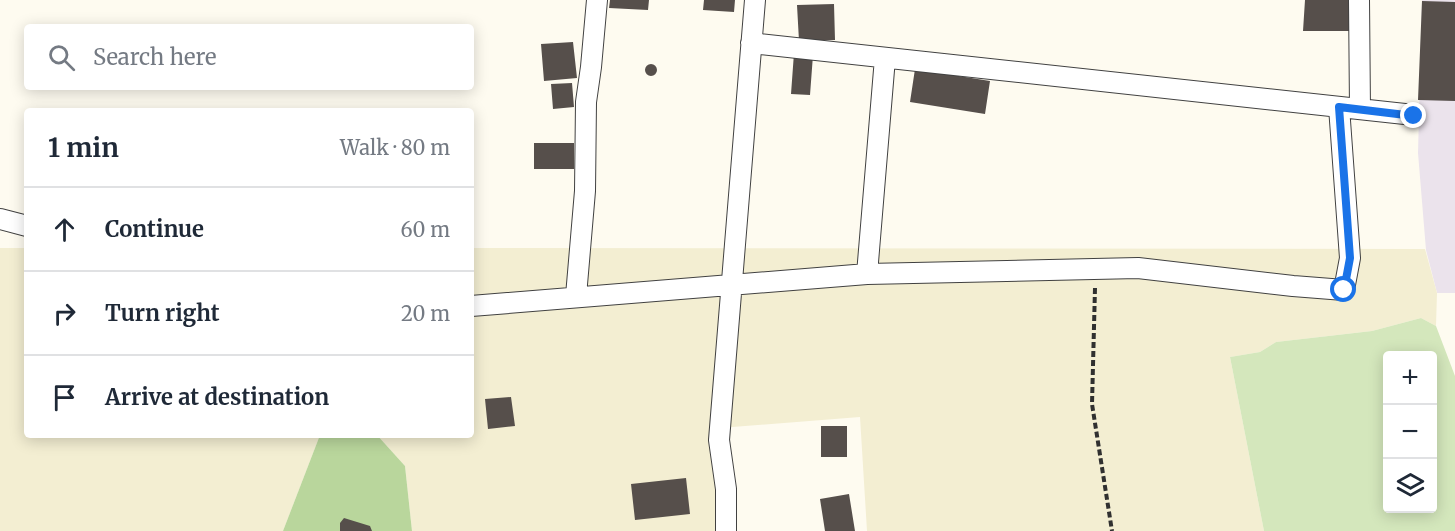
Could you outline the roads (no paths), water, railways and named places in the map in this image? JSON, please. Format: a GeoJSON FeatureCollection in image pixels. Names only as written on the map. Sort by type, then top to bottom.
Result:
{"type":"FeatureCollection","features":[{"type":"Feature","properties":{"kind":"street"},"geometry":{"type":"LineString","coordinates":[[576,296],[585,191],[586,102],[597,0]]}},
{"type":"Feature","properties":{"kind":"street"},"geometry":{"type":"LineString","coordinates":[[726,531],[726,489],[719,440],[755,0]]}},
{"type":"Feature","properties":{"kind":"street"},"geometry":{"type":"LineString","coordinates":[[1359,0],[1360,110]]}},
{"type":"Feature","properties":{"kind":"street"},"geometry":{"type":"LineString","coordinates":[[751,43],[1414,116]]}},
{"type":"Feature","properties":{"kind":"street"},"geometry":{"type":"LineString","coordinates":[[867,274],[885,58]]}},
{"type":"Feature","properties":{"kind":"street"},"geometry":{"type":"LineString","coordinates":[[474,306],[867,274],[1138,268],[1344,290],[1350,258],[1339,107]]}},
{"type":"Feature","properties":{"kind":"street"},"geometry":{"type":"LineString","coordinates":[[0,219],[24,225]]}}]}
